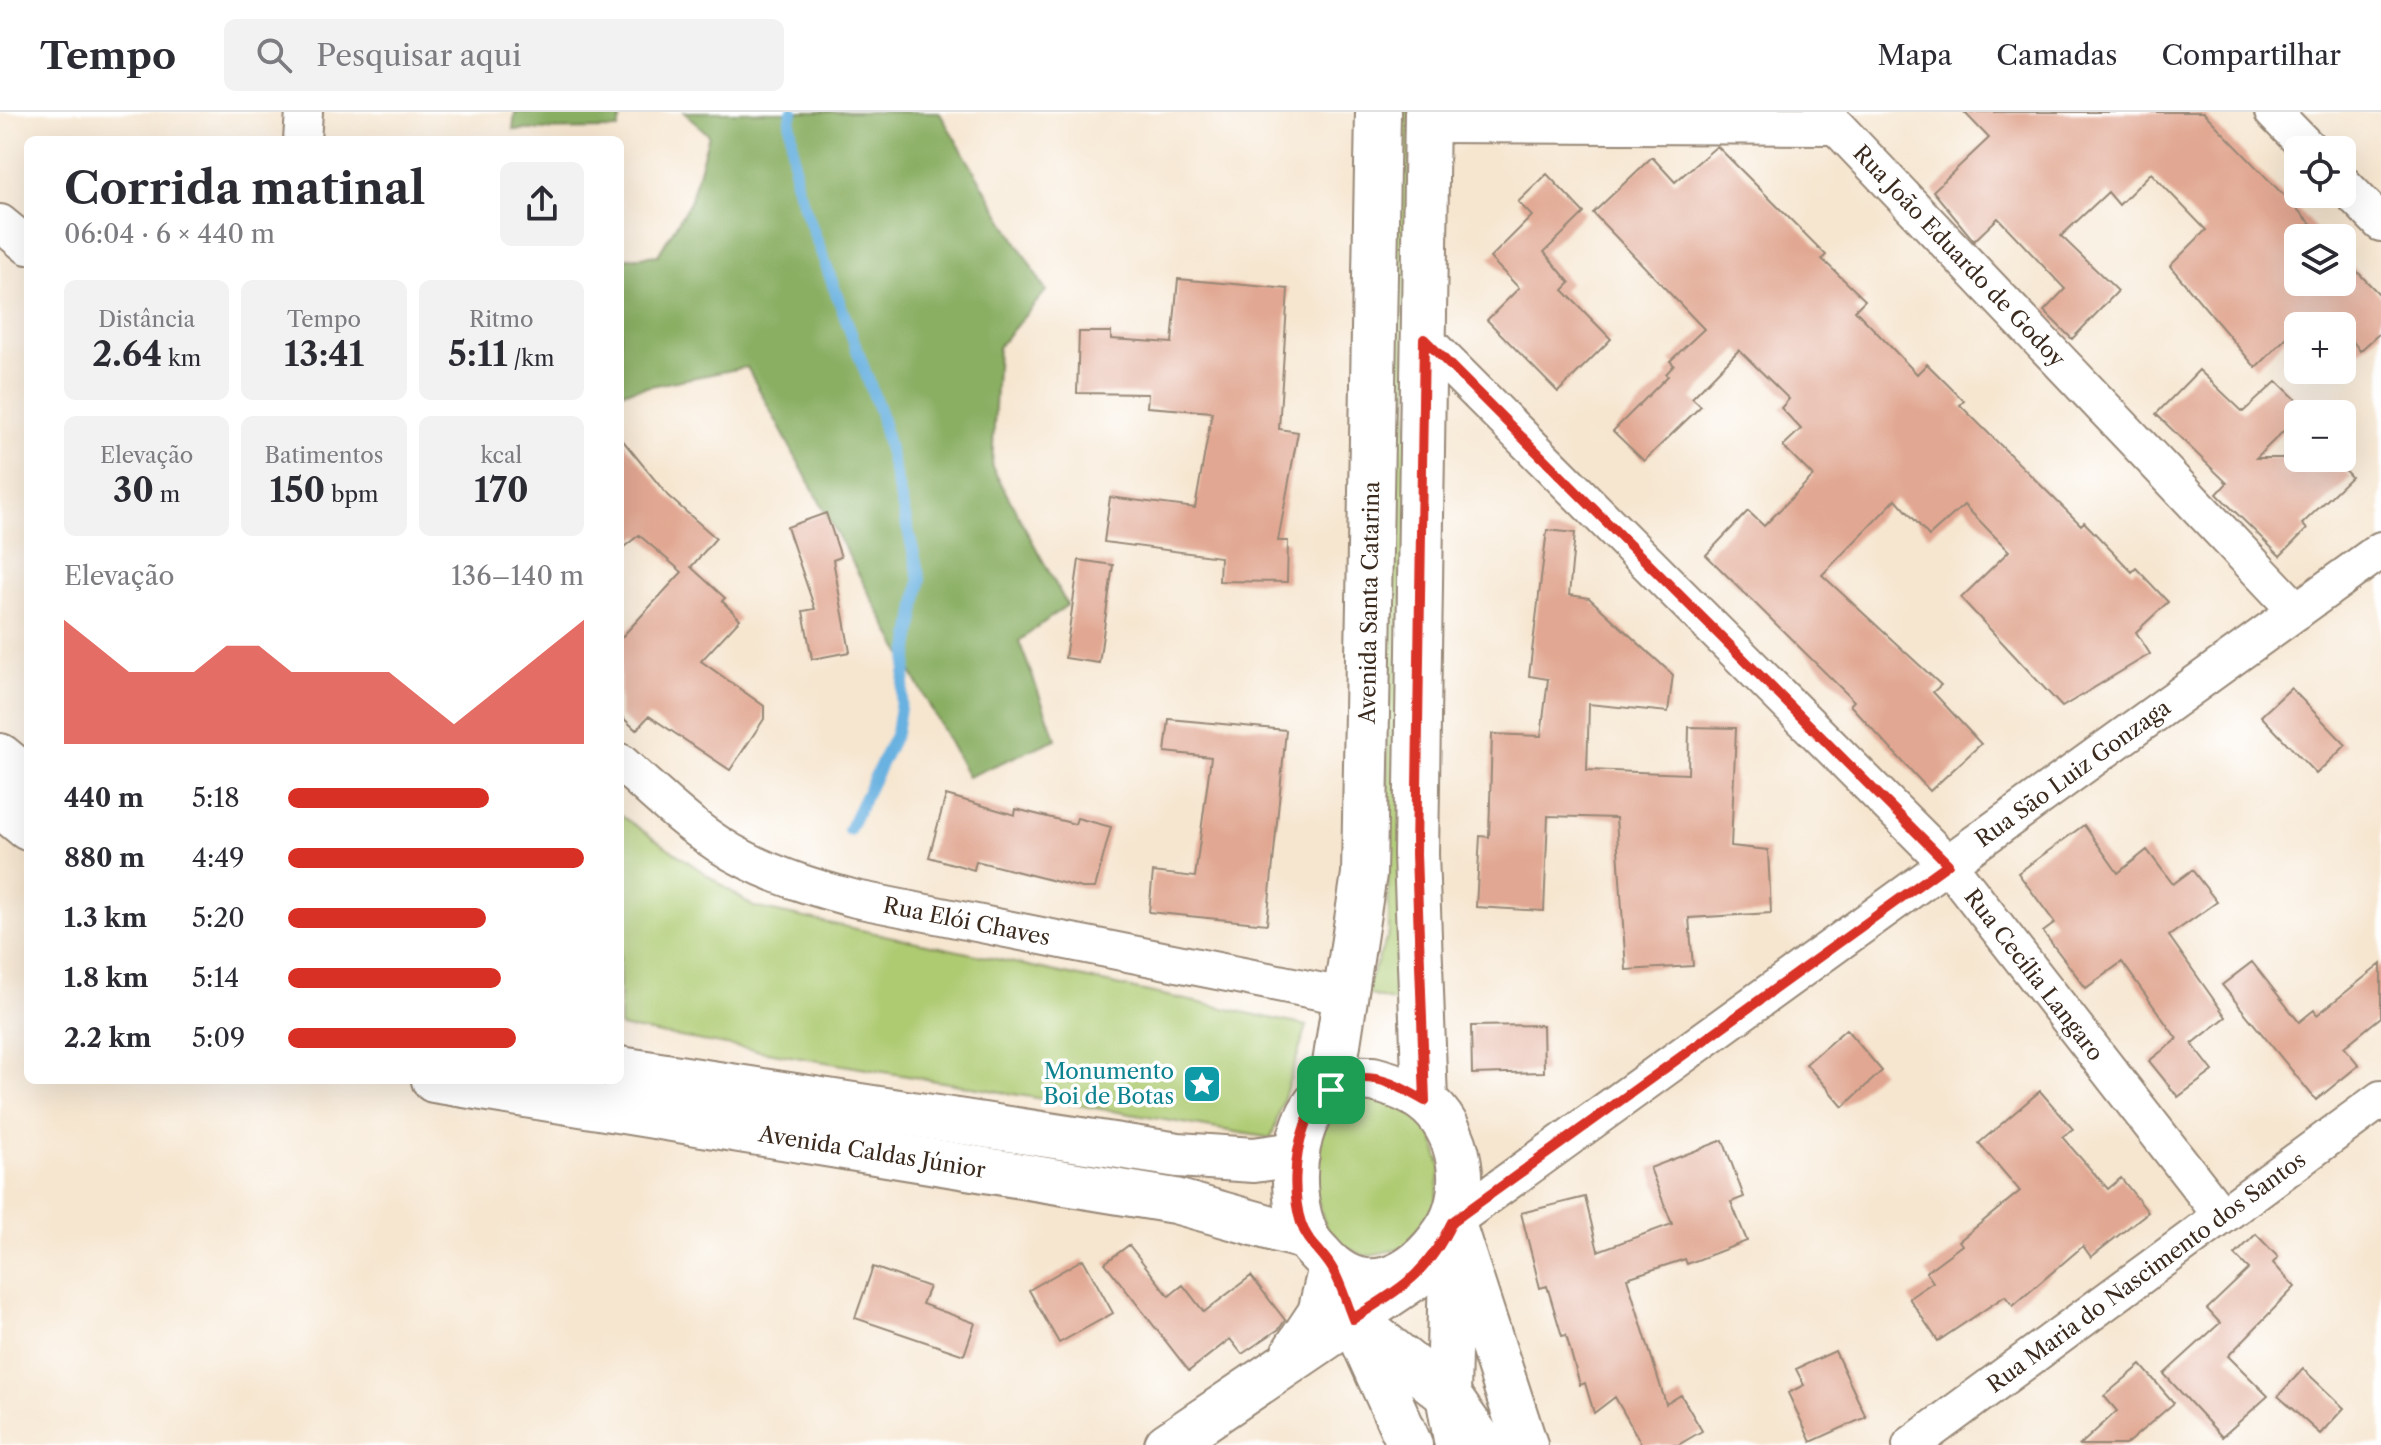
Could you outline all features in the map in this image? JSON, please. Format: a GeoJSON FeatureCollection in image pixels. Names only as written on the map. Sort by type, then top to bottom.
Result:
{"type":"FeatureCollection","features":[{"type":"Feature","properties":{"kind":"main road","name":"Avenida Santa Catarina"},"geometry":{"type":"LineString","coordinates":[[1331,1090],[1348,997],[1364,874],[1378,112]]}},
{"type":"Feature","properties":{"kind":"main road"},"geometry":{"type":"LineString","coordinates":[[1425,1101],[1416,854],[1427,118]]}},
{"type":"Feature","properties":{"kind":"main road"},"geometry":{"type":"LineString","coordinates":[[0,756],[24,776]]}},
{"type":"Feature","properties":{"kind":"main road"},"geometry":{"type":"LineString","coordinates":[[0,805],[24,825]]}},
{"type":"Feature","properties":{"kind":"main road","name":"Avenida Caldas Júnior"},"geometry":{"type":"LineString","coordinates":[[624,1070],[1178,1155],[1254,1160],[1297,1154]]}},
{"type":"Feature","properties":{"kind":"main road"},"geometry":{"type":"LineString","coordinates":[[1167,1445],[1282,1366],[1353,1319],[1423,1272],[1437,1255],[1460,1196],[1456,1149],[1445,1124],[1425,1101],[1397,1086],[1373,1079],[1349,1080],[1331,1090],[1315,1107],[1297,1154],[1295,1191],[1319,1253],[1353,1319],[1410,1445]]}},
{"type":"Feature","properties":{"kind":"main road","name":"Avenida Caldas Júnior"},"geometry":{"type":"LineString","coordinates":[[458,1084],[1175,1201],[1319,1253]]}},
{"type":"Feature","properties":{"kind":"main road"},"geometry":{"type":"LineString","coordinates":[[1319,1253],[1352,1278],[1378,1283],[1400,1276],[1435,1247],[1452,1222]]}},
{"type":"Feature","properties":{"kind":"main road"},"geometry":{"type":"LineString","coordinates":[[1452,1222],[1448,1395],[1457,1445]]}},
{"type":"Feature","properties":{"kind":"main road"},"geometry":{"type":"LineString","coordinates":[[1452,1222],[1525,1445]]}},
{"type":"Feature","properties":{"kind":"main road"},"geometry":{"type":"LineString","coordinates":[[1282,1366],[1309,1334],[1320,1313],[1319,1253]]}},
{"type":"Feature","properties":{"kind":"main road"},"geometry":{"type":"LineString","coordinates":[[1353,1319],[1448,1395],[1483,1445]]}},
{"type":"Feature","properties":{"kind":"street"},"geometry":{"type":"LineString","coordinates":[[302,136],[304,112]]}},
{"type":"Feature","properties":{"kind":"street"},"geometry":{"type":"LineString","coordinates":[[2273,112],[2296,136]]}},
{"type":"Feature","properties":{"kind":"street","name":"Rua João Eduardo de Godoy"},"geometry":{"type":"LineString","coordinates":[[1427,118],[1836,119],[2297,611]]}},
{"type":"Feature","properties":{"kind":"street"},"geometry":{"type":"LineString","coordinates":[[2356,197],[2381,223]]}},
{"type":"Feature","properties":{"kind":"street"},"geometry":{"type":"LineString","coordinates":[[0,223],[24,243]]}},
{"type":"Feature","properties":{"kind":"street","name":"Rua Cecília Langaro"},"geometry":{"type":"LineString","coordinates":[[1424,339],[1948,864],[2222,1216]]}},
{"type":"Feature","properties":{"kind":"street","name":"Rua São Luiz Gonzaga"},"geometry":{"type":"LineString","coordinates":[[1452,1222],[2381,550]]}},
{"type":"Feature","properties":{"kind":"street","name":"Rua Elói Chaves"},"geometry":{"type":"LineString","coordinates":[[624,766],[690,824],[744,860],[801,883],[856,899],[1348,997]]}},
{"type":"Feature","properties":{"kind":"street","name":"Rua Maria do Nascimento dos Santos"},"geometry":{"type":"LineString","coordinates":[[1911,1445],[2381,1099]]}},
{"type":"Feature","properties":{"kind":"green space"},"geometry":{"type":"Polygon","coordinates":[[[515,112],[622,112],[618,129],[513,130],[515,112]]]}},
{"type":"Feature","properties":{"kind":"green space"},"geometry":{"type":"Polygon","coordinates":[[[684,112],[939,112],[1046,291],[998,347],[992,467],[1067,605],[1019,641],[1056,739],[968,777],[747,367],[624,391],[624,259],[658,255],[690,202],[709,135],[684,112]]]}},
{"type":"Feature","properties":{"kind":"green space"},"geometry":{"type":"Polygon","coordinates":[[[1393,112],[1410,112],[1405,1005],[1364,993],[1389,933],[1386,659],[1393,112]]]}},
{"type":"Feature","properties":{"kind":"green space"},"geometry":{"type":"Polygon","coordinates":[[[624,818],[754,907],[1307,1026],[1271,1138],[624,1028],[624,818]]]}},
{"type":"Feature","properties":{"kind":"green space"},"geometry":{"type":"Polygon","coordinates":[[[1362,1087],[1427,1113],[1441,1167],[1434,1220],[1405,1248],[1365,1256],[1340,1245],[1326,1229],[1315,1191],[1317,1142],[1335,1102],[1362,1087]]]}},
{"type":"Feature","properties":{"kind":"building"},"geometry":{"type":"Polygon","coordinates":[[[1964,112],[2203,112],[2284,196],[2284,208],[2296,208],[2311,224],[2284,224],[2284,296],[2356,296],[2356,270],[2381,296],[2381,332],[2360,351],[2356,345],[2356,312],[2284,312],[2284,340],[2256,368],[2170,266],[2206,230],[2151,173],[2119,205],[2108,192],[2061,236],[2118,291],[2072,339],[2044,311],[2065,289],[1998,218],[1974,241],[1933,191],[1989,138],[1964,112]]]}},
{"type":"Feature","properties":{"kind":"building"},"geometry":{"type":"Polygon","coordinates":[[[1717,146],[1826,255],[1822,259],[1865,300],[1855,310],[1917,374],[1927,364],[1964,401],[1960,405],[2081,525],[2084,522],[2132,572],[2136,568],[2168,602],[2136,632],[2150,654],[2062,707],[1961,598],[2009,551],[1964,505],[1929,536],[1896,499],[1822,575],[1941,685],[1933,692],[1981,744],[1930,791],[1850,705],[1854,701],[1706,555],[1748,511],[1764,526],[1813,476],[1783,446],[1801,429],[1781,408],[1789,399],[1739,350],[1692,398],[1701,406],[1644,461],[1613,431],[1668,376],[1666,374],[1674,365],[1670,361],[1704,329],[1593,213],[1652,157],[1675,182],[1717,146]]]}},
{"type":"Feature","properties":{"kind":"building"},"geometry":{"type":"Polygon","coordinates":[[[1547,174],[1584,213],[1544,252],[1570,283],[1563,290],[1611,339],[1558,392],[1487,320],[1519,288],[1490,258],[1532,216],[1518,202],[1547,174]]]}},
{"type":"Feature","properties":{"kind":"building"},"geometry":{"type":"Polygon","coordinates":[[[1178,279],[1288,289],[1279,429],[1298,432],[1278,541],[1288,541],[1287,582],[1219,581],[1220,557],[1104,542],[1110,497],[1195,508],[1212,412],[1147,407],[1148,394],[1077,393],[1079,332],[1111,332],[1111,339],[1172,343],[1178,279]]]}},
{"type":"Feature","properties":{"kind":"building"},"geometry":{"type":"Polygon","coordinates":[[[2199,370],[2243,412],[2277,381],[2297,400],[2284,400],[2284,431],[2256,458],[2284,458],[2284,472],[2347,472],[2351,477],[2302,524],[2307,529],[2280,556],[2217,494],[2227,483],[2156,414],[2199,370]]]}},
{"type":"Feature","properties":{"kind":"building"},"geometry":{"type":"Polygon","coordinates":[[[624,442],[668,496],[716,538],[691,567],[725,598],[722,601],[740,619],[701,661],[764,706],[764,719],[730,770],[649,716],[636,730],[624,719],[624,635],[682,572],[639,535],[624,547],[624,442]]]}},
{"type":"Feature","properties":{"kind":"building"},"geometry":{"type":"Polygon","coordinates":[[[826,513],[841,557],[833,560],[850,652],[812,659],[803,611],[815,609],[787,527],[826,513]]]}},
{"type":"Feature","properties":{"kind":"building"},"geometry":{"type":"Polygon","coordinates":[[[1547,530],[1575,533],[1569,595],[1589,598],[1673,675],[1668,712],[1589,704],[1587,770],[1688,774],[1689,727],[1736,728],[1731,846],[1768,850],[1771,913],[1689,918],[1693,966],[1626,970],[1616,818],[1548,816],[1544,911],[1476,907],[1480,836],[1489,837],[1492,734],[1541,736],[1548,679],[1529,676],[1547,530]]]}},
{"type":"Feature","properties":{"kind":"building"},"geometry":{"type":"Polygon","coordinates":[[[1079,560],[1113,565],[1099,663],[1065,658],[1079,560]]]}},
{"type":"Feature","properties":{"kind":"building"},"geometry":{"type":"Polygon","coordinates":[[[2291,688],[2346,745],[2316,774],[2261,716],[2291,688]]]}},
{"type":"Feature","properties":{"kind":"building"},"geometry":{"type":"Polygon","coordinates":[[[1169,719],[1286,730],[1267,924],[1149,912],[1153,872],[1195,877],[1211,757],[1165,752],[1169,719]]]}},
{"type":"Feature","properties":{"kind":"building"},"geometry":{"type":"Polygon","coordinates":[[[946,795],[1015,815],[1016,809],[1075,824],[1077,818],[1111,827],[1095,888],[1082,888],[976,861],[974,870],[929,857],[946,795]]]}},
{"type":"Feature","properties":{"kind":"building"},"geometry":{"type":"Polygon","coordinates":[[[2084,825],[2118,873],[2147,850],[2173,884],[2192,870],[2217,902],[2169,936],[2226,1017],[2192,1044],[2213,1071],[2178,1097],[2149,1061],[2177,1039],[2122,962],[2086,988],[2043,932],[2055,923],[2018,873],[2084,825]]]}},
{"type":"Feature","properties":{"kind":"building"},"geometry":{"type":"Polygon","coordinates":[[[2252,962],[2299,1022],[2314,1010],[2317,1015],[2381,964],[2381,1017],[2344,1047],[2359,1065],[2316,1100],[2222,985],[2252,962]]]}},
{"type":"Feature","properties":{"kind":"building"},"geometry":{"type":"Polygon","coordinates":[[[1543,1025],[1544,1072],[1472,1074],[1471,1026],[1543,1025]]]}},
{"type":"Feature","properties":{"kind":"building"},"geometry":{"type":"Polygon","coordinates":[[[1846,1029],[1882,1071],[1843,1107],[1806,1064],[1846,1029]]]}},
{"type":"Feature","properties":{"kind":"building"},"geometry":{"type":"Polygon","coordinates":[[[2040,1091],[2073,1129],[2062,1137],[2108,1189],[2121,1178],[2148,1212],[2091,1257],[2083,1246],[2013,1306],[2005,1296],[1938,1341],[1909,1298],[1933,1282],[1926,1272],[1962,1245],[1959,1241],[2020,1191],[1979,1143],[2040,1091]]]}},
{"type":"Feature","properties":{"kind":"building"},"geometry":{"type":"Polygon","coordinates":[[[1723,1140],[1744,1197],[1731,1202],[1747,1241],[1687,1264],[1685,1259],[1627,1278],[1666,1404],[1681,1395],[1702,1431],[1678,1445],[1642,1445],[1615,1397],[1594,1413],[1585,1383],[1580,1385],[1566,1335],[1562,1336],[1547,1286],[1540,1288],[1521,1213],[1585,1197],[1598,1251],[1672,1224],[1650,1168],[1723,1140]]]}},
{"type":"Feature","properties":{"kind":"building"},"geometry":{"type":"Polygon","coordinates":[[[2256,1234],[2278,1257],[2273,1263],[2295,1287],[2228,1356],[2268,1396],[2222,1437],[2164,1374],[2220,1323],[2207,1309],[2249,1269],[2235,1255],[2256,1234]]]}},
{"type":"Feature","properties":{"kind":"building"},"geometry":{"type":"Polygon","coordinates":[[[1129,1245],[1169,1296],[1183,1285],[1204,1312],[1251,1276],[1285,1320],[1279,1329],[1242,1354],[1230,1339],[1189,1371],[1105,1263],[1129,1245]]]}},
{"type":"Feature","properties":{"kind":"building"},"geometry":{"type":"Polygon","coordinates":[[[1083,1259],[1113,1313],[1059,1343],[1029,1290],[1083,1259]]]}},
{"type":"Feature","properties":{"kind":"building"},"geometry":{"type":"Polygon","coordinates":[[[873,1267],[929,1287],[922,1304],[975,1323],[964,1355],[855,1318],[873,1267]]]}},
{"type":"Feature","properties":{"kind":"building"},"geometry":{"type":"Polygon","coordinates":[[[1835,1351],[1866,1417],[1811,1442],[1788,1393],[1804,1385],[1796,1369],[1835,1351]]]}},
{"type":"Feature","properties":{"kind":"building"},"geometry":{"type":"Polygon","coordinates":[[[2141,1365],[2174,1403],[2125,1445],[2080,1445],[2117,1411],[2104,1396],[2141,1365]]]}},
{"type":"Feature","properties":{"kind":"building"},"geometry":{"type":"Polygon","coordinates":[[[2303,1369],[2344,1408],[2320,1434],[2278,1396],[2303,1369]]]}},
{"type":"Feature","properties":{"kind":"waterway"},"geometry":{"type":"LineString","coordinates":[[792,112],[790,120],[796,184],[880,412],[920,580],[896,733],[849,830]]}},
{"type":"Feature","properties":{"kind":"place","name":"Monumento Boi de Botas"},"geometry":{"type":"Point","coordinates":[1202,1084]}},
{"type":"Feature","properties":{"kind":"route"},"geometry":{"type":"LineString","coordinates":[[1424,339],[1948,864],[1452,1222],[1437,1255],[1423,1272],[1353,1319],[1331,1267],[1307,1238],[1295,1191],[1297,1154],[1302,1133],[1315,1107],[1331,1090],[1349,1080],[1373,1079],[1397,1086],[1425,1101],[1416,854],[1424,339]]}}]}
